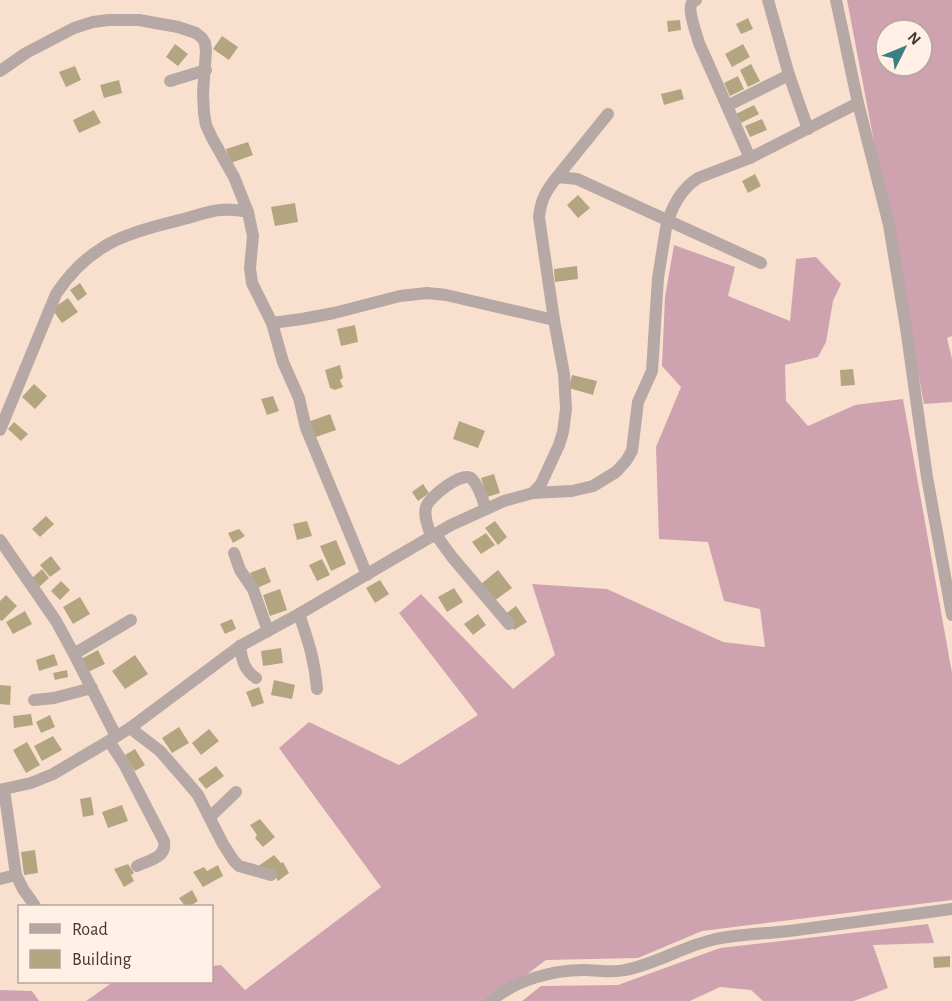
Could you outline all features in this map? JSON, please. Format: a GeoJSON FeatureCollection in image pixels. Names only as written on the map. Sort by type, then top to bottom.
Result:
{"type":"FeatureCollection","features":[{"type":"Feature","properties":{"kind":"street"},"geometry":{"type":"LineString","coordinates":[[696,0],[690,8],[694,28],[750,158]]}},
{"type":"Feature","properties":{"kind":"street"},"geometry":{"type":"LineString","coordinates":[[768,0],[789,75],[808,129]]}},
{"type":"Feature","properties":{"kind":"street"},"geometry":{"type":"LineString","coordinates":[[836,0],[858,103],[889,225],[927,477],[952,615]]}},
{"type":"Feature","properties":{"kind":"street"},"geometry":{"type":"LineString","coordinates":[[0,71],[26,53],[74,28],[93,22],[139,20],[163,23],[196,33],[202,38],[206,47],[203,102],[206,125],[234,177],[248,212],[253,236],[250,268],[252,284],[272,323],[283,362],[299,398],[306,428],[367,575]]}},
{"type":"Feature","properties":{"kind":"street"},"geometry":{"type":"LineString","coordinates":[[170,81],[206,70]]}},
{"type":"Feature","properties":{"kind":"street"},"geometry":{"type":"LineString","coordinates":[[727,106],[789,75]]}},
{"type":"Feature","properties":{"kind":"street"},"geometry":{"type":"LineString","coordinates":[[34,905],[16,875],[2,790],[31,783],[53,774],[130,728],[240,646],[451,525],[504,501],[533,493],[572,491],[593,486],[615,472],[632,451],[638,402],[652,371],[658,278],[668,220],[678,197],[690,183],[698,178],[750,158],[858,103]]}},
{"type":"Feature","properties":{"kind":"street"},"geometry":{"type":"LineString","coordinates":[[533,493],[548,470],[563,432],[566,409],[564,374],[539,217],[540,204],[556,177],[609,114]]}},
{"type":"Feature","properties":{"kind":"street"},"geometry":{"type":"LineString","coordinates":[[556,177],[577,179],[761,263]]}},
{"type":"Feature","properties":{"kind":"street"},"geometry":{"type":"LineString","coordinates":[[0,430],[56,294],[68,278],[90,257],[113,242],[158,226],[219,210],[248,212]]}},
{"type":"Feature","properties":{"kind":"street"},"geometry":{"type":"LineString","coordinates":[[272,323],[334,313],[400,296],[427,293],[554,320]]}},
{"type":"Feature","properties":{"kind":"street"},"geometry":{"type":"LineString","coordinates":[[486,509],[476,484],[467,476],[440,491],[427,504],[425,510],[427,524],[434,536],[509,624]]}},
{"type":"Feature","properties":{"kind":"street"},"geometry":{"type":"LineString","coordinates":[[0,540],[56,621],[74,654],[92,688],[124,764],[164,841],[165,846],[161,854],[137,866]]}},
{"type":"Feature","properties":{"kind":"street"},"geometry":{"type":"LineString","coordinates":[[234,554],[240,570],[253,589],[268,631]]}},
{"type":"Feature","properties":{"kind":"street"},"geometry":{"type":"LineString","coordinates":[[299,614],[314,660],[317,689]]}},
{"type":"Feature","properties":{"kind":"street"},"geometry":{"type":"LineString","coordinates":[[74,654],[131,620]]}},
{"type":"Feature","properties":{"kind":"street"},"geometry":{"type":"LineString","coordinates":[[240,646],[243,664],[256,678]]}},
{"type":"Feature","properties":{"kind":"street"},"geometry":{"type":"LineString","coordinates":[[34,700],[54,698],[92,688]]}},
{"type":"Feature","properties":{"kind":"street"},"geometry":{"type":"LineString","coordinates":[[130,728],[160,751],[198,795],[234,861],[239,866],[271,875]]}},
{"type":"Feature","properties":{"kind":"street"},"geometry":{"type":"LineString","coordinates":[[210,817],[236,792]]}},
{"type":"Feature","properties":{"kind":"street"},"geometry":{"type":"LineString","coordinates":[[0,879],[16,875]]}},
{"type":"Feature","properties":{"kind":"street"},"geometry":{"type":"LineString","coordinates":[[491,1001],[538,976],[567,970],[618,972],[628,970],[712,940],[952,909]]}},
{"type":"Feature","properties":{"kind":"shaded area"},"geometry":{"type":"Polygon","coordinates":[[[847,0],[952,0],[952,336],[947,338],[952,359],[952,402],[924,404],[847,0]]]}},
{"type":"Feature","properties":{"kind":"shaded area"},"geometry":{"type":"Polygon","coordinates":[[[674,245],[735,267],[728,296],[790,321],[796,259],[816,257],[841,284],[833,301],[826,342],[818,357],[785,365],[786,401],[808,426],[855,405],[903,399],[952,673],[952,900],[702,931],[638,958],[546,960],[492,1001],[86,1001],[112,983],[213,983],[213,966],[221,965],[245,990],[381,887],[279,748],[309,722],[399,765],[478,715],[399,613],[421,594],[513,689],[555,655],[532,584],[607,589],[723,642],[765,647],[760,609],[724,601],[708,542],[659,539],[656,447],[681,387],[662,366],[665,297],[674,245]]]}},
{"type":"Feature","properties":{"kind":"shaded area"},"geometry":{"type":"Polygon","coordinates":[[[928,924],[934,943],[873,945],[888,988],[854,1001],[763,1001],[751,990],[720,987],[690,1001],[522,1001],[541,986],[618,985],[720,948],[928,924]]]}},
{"type":"Feature","properties":{"kind":"shaded area"},"geometry":{"type":"Polygon","coordinates":[[[0,990],[32,991],[39,1001],[0,1001],[0,990]]]}},
{"type":"Feature","properties":{"kind":"building"},"geometry":{"type":"Polygon","coordinates":[[[748,18],[753,29],[741,34],[736,24],[748,18]]]}},
{"type":"Feature","properties":{"kind":"building"},"geometry":{"type":"Polygon","coordinates":[[[680,20],[681,30],[668,32],[667,21],[680,20]]]}},
{"type":"Feature","properties":{"kind":"building"},"geometry":{"type":"Polygon","coordinates":[[[222,36],[238,47],[229,60],[213,49],[222,36]]]}},
{"type":"Feature","properties":{"kind":"building"},"geometry":{"type":"Polygon","coordinates":[[[175,44],[188,54],[178,66],[166,57],[175,44]]]}},
{"type":"Feature","properties":{"kind":"building"},"geometry":{"type":"Polygon","coordinates":[[[743,44],[750,57],[732,67],[725,54],[743,44]]]}},
{"type":"Feature","properties":{"kind":"building"},"geometry":{"type":"Polygon","coordinates":[[[751,64],[760,81],[748,87],[740,70],[751,64]]]}},
{"type":"Feature","properties":{"kind":"building"},"geometry":{"type":"Polygon","coordinates":[[[75,66],[81,80],[66,87],[59,72],[75,66]]]}},
{"type":"Feature","properties":{"kind":"building"},"geometry":{"type":"Polygon","coordinates":[[[738,76],[744,89],[730,96],[724,83],[738,76]]]}},
{"type":"Feature","properties":{"kind":"building"},"geometry":{"type":"Polygon","coordinates":[[[119,80],[122,93],[104,98],[100,85],[119,80]]]}},
{"type":"Feature","properties":{"kind":"building"},"geometry":{"type":"Polygon","coordinates":[[[681,89],[684,99],[664,105],[661,94],[681,89]]]}},
{"type":"Feature","properties":{"kind":"building"},"geometry":{"type":"Polygon","coordinates":[[[754,105],[759,114],[741,123],[736,114],[754,105]]]}},
{"type":"Feature","properties":{"kind":"building"},"geometry":{"type":"Polygon","coordinates":[[[94,110],[101,123],[79,133],[73,120],[94,110]]]}},
{"type":"Feature","properties":{"kind":"building"},"geometry":{"type":"Polygon","coordinates":[[[762,119],[767,130],[750,137],[745,126],[762,119]]]}},
{"type":"Feature","properties":{"kind":"building"},"geometry":{"type":"Polygon","coordinates":[[[248,142],[253,155],[231,163],[226,149],[248,142]]]}},
{"type":"Feature","properties":{"kind":"building"},"geometry":{"type":"Polygon","coordinates":[[[755,174],[761,186],[748,193],[742,181],[755,174]]]}},
{"type":"Feature","properties":{"kind":"building"},"geometry":{"type":"Polygon","coordinates":[[[578,195],[590,208],[578,218],[567,205],[578,195]]]}},
{"type":"Feature","properties":{"kind":"building"},"geometry":{"type":"Polygon","coordinates":[[[295,203],[298,222],[275,226],[271,207],[295,203]]]}},
{"type":"Feature","properties":{"kind":"building"},"geometry":{"type":"Polygon","coordinates":[[[577,266],[578,279],[555,282],[554,269],[577,266]]]}},
{"type":"Feature","properties":{"kind":"building"},"geometry":{"type":"Polygon","coordinates":[[[80,283],[87,294],[78,301],[70,290],[80,283]]]}},
{"type":"Feature","properties":{"kind":"building"},"geometry":{"type":"Polygon","coordinates":[[[68,298],[78,312],[62,323],[52,309],[68,298]]]}},
{"type":"Feature","properties":{"kind":"building"},"geometry":{"type":"Polygon","coordinates":[[[355,325],[358,342],[341,346],[337,329],[355,325]]]}},
{"type":"Feature","properties":{"kind":"building"},"geometry":{"type":"Polygon","coordinates":[[[340,365],[343,378],[340,380],[343,387],[335,390],[330,388],[325,370],[340,365]]]}},
{"type":"Feature","properties":{"kind":"building"},"geometry":{"type":"Polygon","coordinates":[[[853,369],[855,385],[841,386],[840,370],[853,369]]]}},
{"type":"Feature","properties":{"kind":"building"},"geometry":{"type":"Polygon","coordinates":[[[572,375],[597,381],[593,395],[569,388],[572,375]]]}},
{"type":"Feature","properties":{"kind":"building"},"geometry":{"type":"Polygon","coordinates":[[[34,384],[47,396],[35,409],[22,397],[34,384]]]}},
{"type":"Feature","properties":{"kind":"building"},"geometry":{"type":"Polygon","coordinates":[[[273,396],[279,411],[267,415],[261,399],[273,396]]]}},
{"type":"Feature","properties":{"kind":"building"},"geometry":{"type":"Polygon","coordinates":[[[330,414],[336,430],[313,438],[308,422],[330,414]]]}},
{"type":"Feature","properties":{"kind":"building"},"geometry":{"type":"Polygon","coordinates":[[[459,421],[485,431],[478,448],[453,439],[459,421]]]}},
{"type":"Feature","properties":{"kind":"building"},"geometry":{"type":"Polygon","coordinates":[[[14,422],[28,434],[21,441],[8,429],[14,422]]]}},
{"type":"Feature","properties":{"kind":"building"},"geometry":{"type":"Polygon","coordinates":[[[494,474],[500,493],[487,497],[481,478],[494,474]]]}},
{"type":"Feature","properties":{"kind":"building"},"geometry":{"type":"Polygon","coordinates":[[[423,484],[429,493],[418,501],[412,492],[423,484]]]}},
{"type":"Feature","properties":{"kind":"building"},"geometry":{"type":"Polygon","coordinates":[[[46,516],[54,524],[40,537],[32,529],[46,516]]]}},
{"type":"Feature","properties":{"kind":"building"},"geometry":{"type":"Polygon","coordinates":[[[307,521],[312,536],[297,540],[293,524],[307,521]]]}},
{"type":"Feature","properties":{"kind":"building"},"geometry":{"type":"Polygon","coordinates":[[[495,521],[507,537],[498,545],[485,528],[495,521]]]}},
{"type":"Feature","properties":{"kind":"building"},"geometry":{"type":"Polygon","coordinates":[[[239,529],[245,536],[233,543],[228,533],[239,529]]]}},
{"type":"Feature","properties":{"kind":"building"},"geometry":{"type":"Polygon","coordinates":[[[486,533],[495,545],[481,554],[472,542],[486,533]]]}},
{"type":"Feature","properties":{"kind":"building"},"geometry":{"type":"Polygon","coordinates":[[[336,540],[346,564],[331,571],[320,546],[336,540]]]}},
{"type":"Feature","properties":{"kind":"building"},"geometry":{"type":"Polygon","coordinates":[[[51,556],[61,569],[50,577],[40,565],[51,556]]]}},
{"type":"Feature","properties":{"kind":"building"},"geometry":{"type":"Polygon","coordinates":[[[322,559],[330,575],[317,581],[309,565],[322,559]]]}},
{"type":"Feature","properties":{"kind":"building"},"geometry":{"type":"Polygon","coordinates":[[[265,567],[271,582],[257,588],[250,573],[265,567]]]}},
{"type":"Feature","properties":{"kind":"building"},"geometry":{"type":"Polygon","coordinates":[[[42,569],[49,578],[38,588],[31,579],[42,569]]]}},
{"type":"Feature","properties":{"kind":"building"},"geometry":{"type":"Polygon","coordinates":[[[498,570],[512,588],[494,601],[481,584],[498,570]]]}},
{"type":"Feature","properties":{"kind":"building"},"geometry":{"type":"Polygon","coordinates":[[[380,580],[389,594],[375,603],[366,588],[380,580]]]}},
{"type":"Feature","properties":{"kind":"building"},"geometry":{"type":"Polygon","coordinates":[[[61,581],[70,590],[60,600],[51,591],[61,581]]]}},
{"type":"Feature","properties":{"kind":"building"},"geometry":{"type":"Polygon","coordinates":[[[454,588],[463,602],[447,612],[438,597],[454,588]]]}},
{"type":"Feature","properties":{"kind":"building"},"geometry":{"type":"Polygon","coordinates":[[[280,589],[287,610],[270,616],[263,595],[280,589]]]}},
{"type":"Feature","properties":{"kind":"building"},"geometry":{"type":"Polygon","coordinates":[[[6,595],[17,606],[2,621],[0,620],[0,601],[6,595]]]}},
{"type":"Feature","properties":{"kind":"building"},"geometry":{"type":"Polygon","coordinates":[[[80,597],[90,614],[73,624],[63,607],[80,597]]]}},
{"type":"Feature","properties":{"kind":"building"},"geometry":{"type":"Polygon","coordinates":[[[516,606],[527,622],[514,630],[504,615],[516,606]]]}},
{"type":"Feature","properties":{"kind":"building"},"geometry":{"type":"Polygon","coordinates":[[[25,611],[32,624],[13,634],[6,622],[25,611]]]}},
{"type":"Feature","properties":{"kind":"building"},"geometry":{"type":"Polygon","coordinates":[[[478,614],[486,625],[473,635],[464,624],[478,614]]]}},
{"type":"Feature","properties":{"kind":"building"},"geometry":{"type":"Polygon","coordinates":[[[232,619],[236,629],[225,634],[220,624],[232,619]]]}},
{"type":"Feature","properties":{"kind":"building"},"geometry":{"type":"Polygon","coordinates":[[[281,648],[283,663],[263,666],[261,651],[281,648]]]}},
{"type":"Feature","properties":{"kind":"building"},"geometry":{"type":"Polygon","coordinates":[[[98,650],[105,664],[88,672],[81,659],[98,650]]]}},
{"type":"Feature","properties":{"kind":"building"},"geometry":{"type":"Polygon","coordinates":[[[54,654],[58,665],[39,671],[36,660],[54,654]]]}},
{"type":"Feature","properties":{"kind":"building"},"geometry":{"type":"Polygon","coordinates":[[[135,655],[148,674],[125,689],[112,671],[135,655]]]}},
{"type":"Feature","properties":{"kind":"building"},"geometry":{"type":"Polygon","coordinates":[[[67,670],[68,677],[55,680],[53,673],[67,670]]]}},
{"type":"Feature","properties":{"kind":"building"},"geometry":{"type":"Polygon","coordinates":[[[274,680],[295,685],[292,699],[271,695],[274,680]]]}},
{"type":"Feature","properties":{"kind":"building"},"geometry":{"type":"Polygon","coordinates":[[[0,685],[11,686],[10,705],[0,704],[0,685]]]}},
{"type":"Feature","properties":{"kind":"building"},"geometry":{"type":"Polygon","coordinates":[[[259,687],[264,703],[252,707],[246,692],[259,687]]]}},
{"type":"Feature","properties":{"kind":"building"},"geometry":{"type":"Polygon","coordinates":[[[31,714],[33,725],[14,728],[13,716],[31,714]]]}},
{"type":"Feature","properties":{"kind":"building"},"geometry":{"type":"Polygon","coordinates":[[[50,715],[55,727],[41,733],[36,722],[50,715]]]}},
{"type":"Feature","properties":{"kind":"building"},"geometry":{"type":"Polygon","coordinates":[[[179,727],[189,743],[172,753],[162,738],[179,727]]]}},
{"type":"Feature","properties":{"kind":"building"},"geometry":{"type":"Polygon","coordinates":[[[209,729],[219,741],[201,755],[192,743],[209,729]]]}},
{"type":"Feature","properties":{"kind":"building"},"geometry":{"type":"Polygon","coordinates":[[[53,736],[62,750],[42,761],[34,746],[53,736]]]}},
{"type":"Feature","properties":{"kind":"building"},"geometry":{"type":"Polygon","coordinates":[[[27,742],[40,765],[26,773],[13,750],[27,742]]]}},
{"type":"Feature","properties":{"kind":"building"},"geometry":{"type":"Polygon","coordinates":[[[135,749],[145,765],[135,771],[125,755],[135,749]]]}},
{"type":"Feature","properties":{"kind":"building"},"geometry":{"type":"Polygon","coordinates":[[[216,766],[224,776],[206,789],[198,779],[216,766]]]}},
{"type":"Feature","properties":{"kind":"building"},"geometry":{"type":"Polygon","coordinates":[[[91,797],[94,815],[83,817],[80,799],[91,797]]]}},
{"type":"Feature","properties":{"kind":"building"},"geometry":{"type":"Polygon","coordinates":[[[122,805],[128,821],[108,828],[102,812],[122,805]]]}},
{"type":"Feature","properties":{"kind":"building"},"geometry":{"type":"Polygon","coordinates":[[[260,819],[275,837],[263,847],[255,838],[257,835],[250,825],[260,819]]]}},
{"type":"Feature","properties":{"kind":"building"},"geometry":{"type":"Polygon","coordinates":[[[35,850],[38,873],[24,875],[21,852],[35,850]]]}},
{"type":"Feature","properties":{"kind":"building"},"geometry":{"type":"Polygon","coordinates":[[[274,855],[281,863],[283,862],[289,873],[278,881],[273,872],[257,867],[274,855]]]}},
{"type":"Feature","properties":{"kind":"building"},"geometry":{"type":"Polygon","coordinates":[[[128,864],[134,873],[131,875],[134,881],[124,887],[114,869],[128,864]]]}},
{"type":"Feature","properties":{"kind":"building"},"geometry":{"type":"Polygon","coordinates":[[[218,865],[223,876],[203,887],[193,872],[204,867],[207,871],[218,865]]]}},
{"type":"Feature","properties":{"kind":"building"},"geometry":{"type":"Polygon","coordinates":[[[192,890],[198,901],[192,905],[184,905],[179,898],[192,890]]]}},
{"type":"Feature","properties":{"kind":"building"},"geometry":{"type":"Polygon","coordinates":[[[950,956],[950,967],[934,968],[933,957],[950,956]]]}}]}
